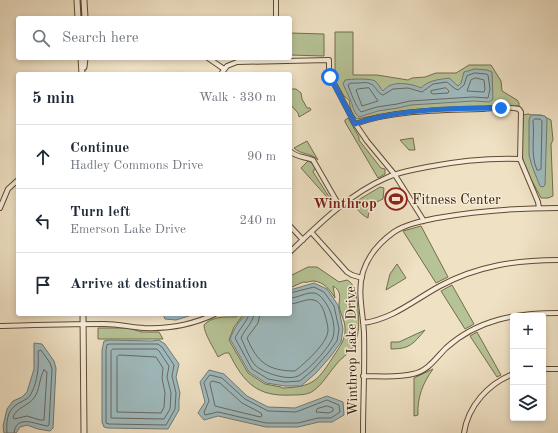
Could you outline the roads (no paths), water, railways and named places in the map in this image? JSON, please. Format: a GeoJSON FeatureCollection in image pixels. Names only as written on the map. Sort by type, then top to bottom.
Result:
{"type":"FeatureCollection","features":[{"type":"Feature","properties":{"kind":"street"},"geometry":{"type":"LineString","coordinates":[[77,0],[78,16]]}},
{"type":"Feature","properties":{"kind":"street"},"geometry":{"type":"LineString","coordinates":[[84,0],[85,16]]}},
{"type":"Feature","properties":{"kind":"street"},"geometry":{"type":"LineString","coordinates":[[276,0],[276,16]]}},
{"type":"Feature","properties":{"kind":"street"},"geometry":{"type":"LineString","coordinates":[[292,59],[329,60],[329,74],[355,124],[395,175],[424,221]]}},
{"type":"Feature","properties":{"kind":"street"},"geometry":{"type":"LineString","coordinates":[[81,60],[83,72]]}},
{"type":"Feature","properties":{"kind":"street"},"geometry":{"type":"LineString","coordinates":[[83,72],[85,60]]}},
{"type":"Feature","properties":{"kind":"street"},"geometry":{"type":"LineString","coordinates":[[211,60],[224,69]]}},
{"type":"Feature","properties":{"kind":"street"},"geometry":{"type":"LineString","coordinates":[[222,72],[226,66],[237,62],[264,60]]}},
{"type":"Feature","properties":{"kind":"street"},"geometry":{"type":"LineString","coordinates":[[355,124],[385,116],[427,111],[519,109],[521,112],[520,159],[538,202],[539,208]]}},
{"type":"Feature","properties":{"kind":"street"},"geometry":{"type":"LineString","coordinates":[[292,152],[298,157],[313,160],[340,207]]}},
{"type":"Feature","properties":{"kind":"street"},"geometry":{"type":"LineString","coordinates":[[292,250],[340,207],[361,191],[386,178],[413,169],[468,161],[520,159]]}},
{"type":"Feature","properties":{"kind":"street"},"geometry":{"type":"LineString","coordinates":[[0,208],[8,189],[16,182]]}},
{"type":"Feature","properties":{"kind":"street","name":"Winthrop Lake Drive"},"geometry":{"type":"LineString","coordinates":[[363,433],[363,323],[360,296],[362,278],[368,259],[382,242],[400,229],[424,221],[476,212],[558,208]]}},
{"type":"Feature","properties":{"kind":"street"},"geometry":{"type":"LineString","coordinates":[[292,228],[303,240]]}},
{"type":"Feature","properties":{"kind":"street"},"geometry":{"type":"LineString","coordinates":[[312,232],[347,272],[362,278]]}},
{"type":"Feature","properties":{"kind":"street"},"geometry":{"type":"LineString","coordinates":[[363,323],[388,317],[402,310],[439,286],[478,270],[521,261],[558,260]]}},
{"type":"Feature","properties":{"kind":"street"},"geometry":{"type":"LineString","coordinates":[[363,376],[397,376],[413,374],[430,365],[446,348],[464,334],[482,325],[515,315],[534,313],[558,314]]}},
{"type":"Feature","properties":{"kind":"street"},"geometry":{"type":"LineString","coordinates":[[83,316],[84,433]]}},
{"type":"Feature","properties":{"kind":"street"},"geometry":{"type":"LineString","coordinates":[[0,326],[124,325],[144,328],[172,327],[188,324],[210,316]]}},
{"type":"Feature","properties":{"kind":"street"},"geometry":{"type":"LineString","coordinates":[[546,369],[558,369]]}},
{"type":"Feature","properties":{"kind":"street"},"geometry":{"type":"LineString","coordinates":[[464,433],[467,420],[478,400],[491,387],[510,376]]}},
{"type":"Feature","properties":{"kind":"water"},"geometry":{"type":"Polygon","coordinates":[[[475,69],[492,72],[493,99],[489,102],[474,101],[411,105],[378,111],[359,117],[354,111],[343,84],[345,80],[369,79],[376,82],[383,91],[394,84],[414,85],[421,88],[430,82],[449,78],[458,86],[461,83],[464,72],[475,69]]]}},
{"type":"Feature","properties":{"kind":"water"},"geometry":{"type":"Polygon","coordinates":[[[532,115],[545,116],[547,119],[545,185],[543,187],[540,186],[529,155],[529,120],[532,115]]]}},
{"type":"Feature","properties":{"kind":"water"},"geometry":{"type":"Polygon","coordinates":[[[314,283],[327,289],[338,305],[343,329],[341,342],[316,373],[301,386],[285,386],[266,383],[249,372],[230,339],[244,316],[292,316],[292,289],[314,283]]]}},
{"type":"Feature","properties":{"kind":"water"},"geometry":{"type":"Polygon","coordinates":[[[164,316],[189,316],[176,320],[165,319],[164,316]]]}},
{"type":"Feature","properties":{"kind":"water"},"geometry":{"type":"Polygon","coordinates":[[[159,340],[165,344],[179,364],[176,377],[180,393],[179,410],[168,429],[104,427],[102,422],[102,350],[104,341],[159,340]]]}},
{"type":"Feature","properties":{"kind":"water"},"geometry":{"type":"Polygon","coordinates":[[[34,343],[42,344],[54,361],[56,368],[53,428],[50,431],[27,425],[20,427],[16,433],[4,433],[3,426],[7,409],[13,401],[22,397],[27,392],[34,369],[34,343]]]}},
{"type":"Feature","properties":{"kind":"water"},"geometry":{"type":"Polygon","coordinates":[[[209,370],[224,374],[247,396],[268,407],[295,408],[327,396],[343,402],[344,415],[332,422],[319,422],[298,427],[266,427],[218,416],[204,420],[198,413],[205,402],[200,382],[209,370]]]}},
{"type":"Feature","properties":{"kind":"place","name":"Fitness Center"},"geometry":{"type":"Point","coordinates":[396,199]}},
{"type":"Feature","properties":{"kind":"district","name":"Winthrop"},"geometry":{"type":"Point","coordinates":[345,203]}}]}
